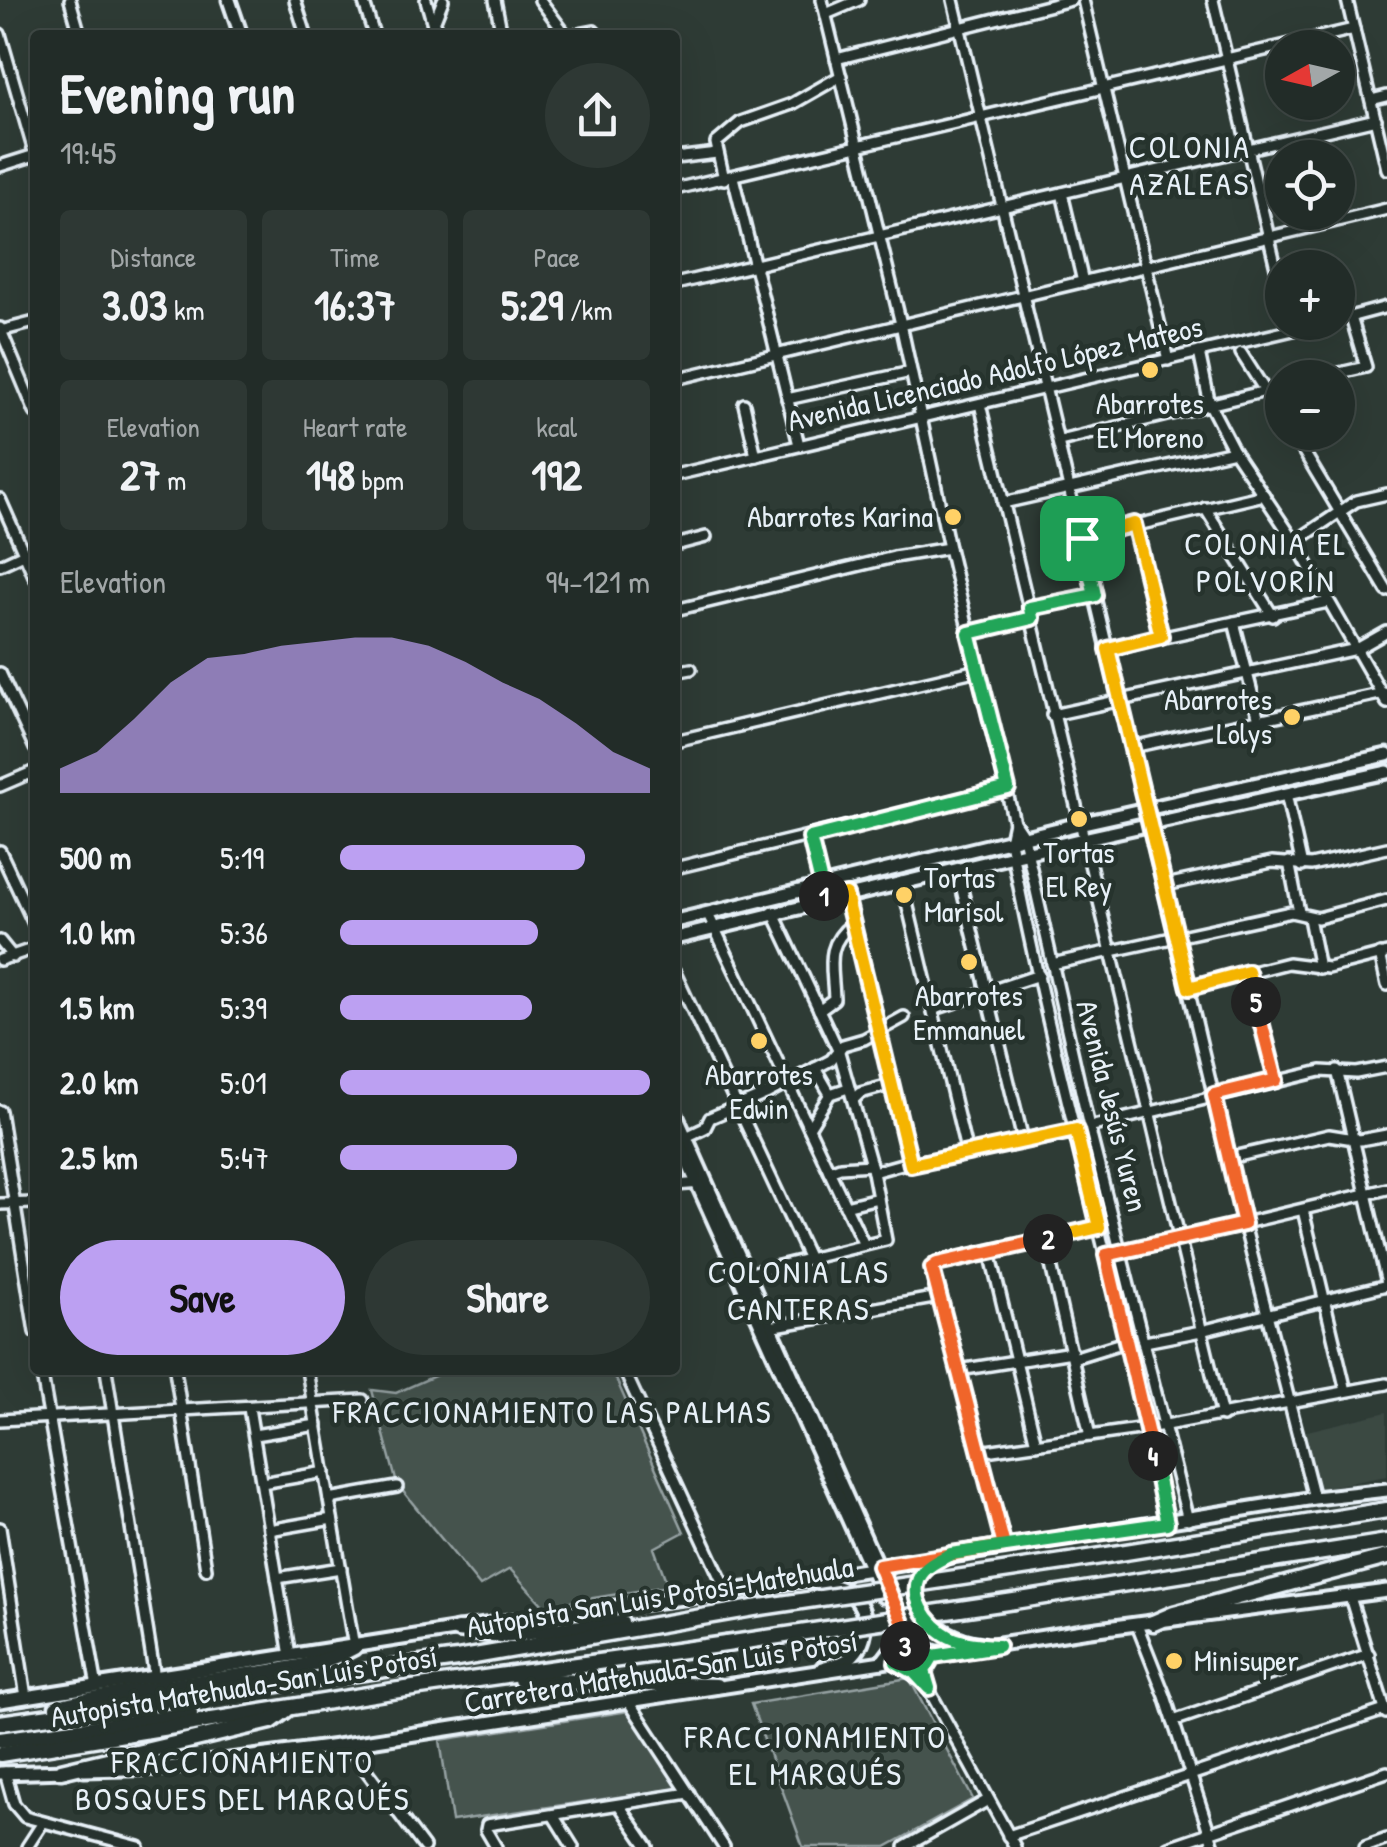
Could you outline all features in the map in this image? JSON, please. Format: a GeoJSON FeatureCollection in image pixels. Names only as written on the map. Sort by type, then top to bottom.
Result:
{"type":"FeatureCollection","features":[{"type":"Feature","properties":{"kind":"highway","name":"Autopista San Luis Potosí-Matehuala"},"geometry":{"type":"LineString","coordinates":[[107,1696],[458,1658],[1387,1510]]}},
{"type":"Feature","properties":{"kind":"highway","name":"Autopista Matehuala-San Luis Potosí"},"geometry":{"type":"LineString","coordinates":[[286,1707],[1014,1601],[1387,1542]]}},
{"type":"Feature","properties":{"kind":"highway"},"geometry":{"type":"LineString","coordinates":[[1153,1623],[1387,1556]]}},
{"type":"Feature","properties":{"kind":"highway"},"geometry":{"type":"LineString","coordinates":[[457,1630],[501,1635],[654,1620],[681,1621]]}},
{"type":"Feature","properties":{"kind":"highway"},"geometry":{"type":"LineString","coordinates":[[0,1722],[107,1696],[298,1667],[332,1659],[354,1647]]}},
{"type":"Feature","properties":{"kind":"highway"},"geometry":{"type":"LineString","coordinates":[[480,1679],[716,1686]]}},
{"type":"Feature","properties":{"kind":"highway"},"geometry":{"type":"LineString","coordinates":[[0,1740],[118,1729],[251,1706],[286,1707]]}},
{"type":"Feature","properties":{"kind":"highway"},"geometry":{"type":"LineString","coordinates":[[61,1771],[271,1721],[286,1707]]}},
{"type":"Feature","properties":{"kind":"highway","name":"Autopista Matehuala-San Luis Potosí"},"geometry":{"type":"LineString","coordinates":[[0,1754],[118,1729]]}},
{"type":"Feature","properties":{"kind":"main road"},"geometry":{"type":"LineString","coordinates":[[226,0],[231,30]]}},
{"type":"Feature","properties":{"kind":"main road"},"geometry":{"type":"LineString","coordinates":[[226,0],[238,30]]}},
{"type":"Feature","properties":{"kind":"main road"},"geometry":{"type":"LineString","coordinates":[[680,936],[711,920],[822,886],[1387,755]]}},
{"type":"Feature","properties":{"kind":"main road"},"geometry":{"type":"LineString","coordinates":[[680,921],[773,912],[1387,772]]}},
{"type":"Feature","properties":{"kind":"main road"},"geometry":{"type":"LineString","coordinates":[[680,1136],[915,1659]]}},
{"type":"Feature","properties":{"kind":"main road"},"geometry":{"type":"LineString","coordinates":[[0,1701],[107,1696],[155,1678],[290,1656],[726,1592],[1314,1498],[1387,1490]]}},
{"type":"Feature","properties":{"kind":"main road"},"geometry":{"type":"LineString","coordinates":[[1254,1509],[1268,1497]]}},
{"type":"Feature","properties":{"kind":"main road"},"geometry":{"type":"LineString","coordinates":[[951,1554],[920,1576],[917,1596],[921,1607],[949,1637],[998,1646]]}},
{"type":"Feature","properties":{"kind":"main road"},"geometry":{"type":"LineString","coordinates":[[799,1676],[846,1660],[864,1637],[866,1617],[860,1602],[846,1589],[802,1580]]}},
{"type":"Feature","properties":{"kind":"main road","name":"Carretera Matehuala-San Luis Potosí"},"geometry":{"type":"LineString","coordinates":[[2,1773],[167,1768],[347,1745],[716,1686],[1387,1591]]}},
{"type":"Feature","properties":{"kind":"main road"},"geometry":{"type":"LineString","coordinates":[[896,1662],[925,1679],[936,1655],[904,1636]]}},
{"type":"Feature","properties":{"kind":"main road"},"geometry":{"type":"LineString","coordinates":[[878,1664],[904,1636]]}},
{"type":"Feature","properties":{"kind":"street"},"geometry":{"type":"LineString","coordinates":[[70,0],[79,30]]}},
{"type":"Feature","properties":{"kind":"street"},"geometry":{"type":"LineString","coordinates":[[295,0],[304,30]]}},
{"type":"Feature","properties":{"kind":"street"},"geometry":{"type":"LineString","coordinates":[[362,0],[372,30]]}},
{"type":"Feature","properties":{"kind":"street"},"geometry":{"type":"LineString","coordinates":[[426,0],[435,30]]}},
{"type":"Feature","properties":{"kind":"street"},"geometry":{"type":"LineString","coordinates":[[435,30],[442,0]]}},
{"type":"Feature","properties":{"kind":"street"},"geometry":{"type":"LineString","coordinates":[[495,0],[501,30]]}},
{"type":"Feature","properties":{"kind":"street"},"geometry":{"type":"LineString","coordinates":[[540,0],[565,30]]}},
{"type":"Feature","properties":{"kind":"street","name":"Avenida Jesús Yuren"},"geometry":{"type":"LineString","coordinates":[[822,0],[902,324],[949,548],[1008,788],[1014,822],[1010,841],[1013,856],[1167,1523]]}},
{"type":"Feature","properties":{"kind":"street"},"geometry":{"type":"LineString","coordinates":[[826,14],[858,0]]}},
{"type":"Feature","properties":{"kind":"street"},"geometry":{"type":"LineString","coordinates":[[953,0],[1244,1224],[1314,1498]]}},
{"type":"Feature","properties":{"kind":"street"},"geometry":{"type":"LineString","coordinates":[[836,59],[1072,0]]}},
{"type":"Feature","properties":{"kind":"street"},"geometry":{"type":"LineString","coordinates":[[1083,0],[1168,360]]}},
{"type":"Feature","properties":{"kind":"street"},"geometry":{"type":"LineString","coordinates":[[1213,0],[1272,250]]}},
{"type":"Feature","properties":{"kind":"street"},"geometry":{"type":"LineString","coordinates":[[1347,0],[1387,170]]}},
{"type":"Feature","properties":{"kind":"street"},"geometry":{"type":"LineString","coordinates":[[680,189],[1354,29]]}},
{"type":"Feature","properties":{"kind":"street"},"geometry":{"type":"LineString","coordinates":[[0,34],[30,138]]}},
{"type":"Feature","properties":{"kind":"street"},"geometry":{"type":"LineString","coordinates":[[799,445],[754,266],[716,143],[740,122],[792,104],[841,76]]}},
{"type":"Feature","properties":{"kind":"street"},"geometry":{"type":"LineString","coordinates":[[1371,100],[1387,96]]}},
{"type":"Feature","properties":{"kind":"street"},"geometry":{"type":"LineString","coordinates":[[680,283],[1376,119]]}},
{"type":"Feature","properties":{"kind":"street"},"geometry":{"type":"LineString","coordinates":[[680,157],[717,153]]}},
{"type":"Feature","properties":{"kind":"street"},"geometry":{"type":"LineString","coordinates":[[0,166],[30,157]]}},
{"type":"Feature","properties":{"kind":"street"},"geometry":{"type":"LineString","coordinates":[[1062,193],[1084,282]]}},
{"type":"Feature","properties":{"kind":"street"},"geometry":{"type":"LineString","coordinates":[[680,378],[1387,209]]}},
{"type":"Feature","properties":{"kind":"street"},"geometry":{"type":"LineString","coordinates":[[1355,315],[1387,308]]}},
{"type":"Feature","properties":{"kind":"street"},"geometry":{"type":"LineString","coordinates":[[30,323],[0,330],[30,400]]}},
{"type":"Feature","properties":{"kind":"street"},"geometry":{"type":"LineString","coordinates":[[1355,330],[1366,367],[1355,370]]}},
{"type":"Feature","properties":{"kind":"street","name":"Avenida Licenciado Adolfo López Mateos"},"geometry":{"type":"LineString","coordinates":[[680,474],[1265,334]]}},
{"type":"Feature","properties":{"kind":"street"},"geometry":{"type":"LineString","coordinates":[[1132,747],[1386,698],[1294,542],[1234,451],[1210,405],[1200,352]]}},
{"type":"Feature","properties":{"kind":"street"},"geometry":{"type":"LineString","coordinates":[[1241,353],[1265,389]]}},
{"type":"Feature","properties":{"kind":"street"},"geometry":{"type":"LineString","coordinates":[[788,399],[912,372]]}},
{"type":"Feature","properties":{"kind":"street"},"geometry":{"type":"LineString","coordinates":[[1060,441],[1265,391]]}},
{"type":"Feature","properties":{"kind":"street"},"geometry":{"type":"LineString","coordinates":[[744,404],[756,456]]}},
{"type":"Feature","properties":{"kind":"street"},"geometry":{"type":"LineString","coordinates":[[980,404],[1222,1416]]}},
{"type":"Feature","properties":{"kind":"street"},"geometry":{"type":"LineString","coordinates":[[1303,450],[1387,590]]}},
{"type":"Feature","properties":{"kind":"street"},"geometry":{"type":"LineString","coordinates":[[1003,503],[1234,451]]}},
{"type":"Feature","properties":{"kind":"street"},"geometry":{"type":"LineString","coordinates":[[1082,538],[1264,494]]}},
{"type":"Feature","properties":{"kind":"street"},"geometry":{"type":"LineString","coordinates":[[1294,542],[1356,502],[1387,494]]}},
{"type":"Feature","properties":{"kind":"street"},"geometry":{"type":"LineString","coordinates":[[0,500],[30,567]]}},
{"type":"Feature","properties":{"kind":"street"},"geometry":{"type":"LineString","coordinates":[[1205,508],[1273,616]]}},
{"type":"Feature","properties":{"kind":"street"},"geometry":{"type":"LineString","coordinates":[[1134,524],[1161,636]]}},
{"type":"Feature","properties":{"kind":"street"},"geometry":{"type":"LineString","coordinates":[[680,544],[706,537]]}},
{"type":"Feature","properties":{"kind":"street"},"geometry":{"type":"LineString","coordinates":[[680,609],[863,564],[949,548]]}},
{"type":"Feature","properties":{"kind":"street"},"geometry":{"type":"LineString","coordinates":[[0,565],[30,551]]}},
{"type":"Feature","properties":{"kind":"street"},"geometry":{"type":"LineString","coordinates":[[1375,570],[1387,565]]}},
{"type":"Feature","properties":{"kind":"street"},"geometry":{"type":"LineString","coordinates":[[969,633],[1095,595]]}},
{"type":"Feature","properties":{"kind":"street"},"geometry":{"type":"LineString","coordinates":[[1108,649],[1328,602]]}},
{"type":"Feature","properties":{"kind":"street"},"geometry":{"type":"LineString","coordinates":[[1234,622],[1259,720]]}},
{"type":"Feature","properties":{"kind":"street"},"geometry":{"type":"LineString","coordinates":[[1052,715],[1357,649],[1387,632]]}},
{"type":"Feature","properties":{"kind":"street"},"geometry":{"type":"LineString","coordinates":[[680,671],[691,669]]}},
{"type":"Feature","properties":{"kind":"street"},"geometry":{"type":"LineString","coordinates":[[680,740],[978,670]]}},
{"type":"Feature","properties":{"kind":"street"},"geometry":{"type":"LineString","coordinates":[[0,673],[30,737]]}},
{"type":"Feature","properties":{"kind":"street"},"geometry":{"type":"LineString","coordinates":[[0,786],[30,773]]}},
{"type":"Feature","properties":{"kind":"street"},"geometry":{"type":"LineString","coordinates":[[680,867],[1008,788]]}},
{"type":"Feature","properties":{"kind":"street"},"geometry":{"type":"LineString","coordinates":[[1286,794],[1302,866]]}},
{"type":"Feature","properties":{"kind":"street","name":"Avenida Jesús Yuren"},"geometry":{"type":"LineString","coordinates":[[1014,822],[1028,853],[1090,1127],[1188,1520]]}},
{"type":"Feature","properties":{"kind":"street"},"geometry":{"type":"LineString","coordinates":[[810,838],[825,900]]}},
{"type":"Feature","properties":{"kind":"street"},"geometry":{"type":"LineString","coordinates":[[1166,885],[1272,862],[1302,866],[1387,848]]}},
{"type":"Feature","properties":{"kind":"street"},"geometry":{"type":"LineString","coordinates":[[0,851],[30,915]]}},
{"type":"Feature","properties":{"kind":"street"},"geometry":{"type":"LineString","coordinates":[[1289,862],[1299,912]]}},
{"type":"Feature","properties":{"kind":"street"},"geometry":{"type":"LineString","coordinates":[[957,869],[1023,1140]]}},
{"type":"Feature","properties":{"kind":"street"},"geometry":{"type":"LineString","coordinates":[[902,882],[967,1154]]}},
{"type":"Feature","properties":{"kind":"street"},"geometry":{"type":"LineString","coordinates":[[846,895],[910,1163]]}},
{"type":"Feature","properties":{"kind":"street"},"geometry":{"type":"LineString","coordinates":[[1052,964],[1299,912],[1309,918],[1387,900]]}},
{"type":"Feature","properties":{"kind":"street"},"geometry":{"type":"LineString","coordinates":[[743,1275],[886,1240],[872,1168],[839,1052],[773,912]]}},
{"type":"Feature","properties":{"kind":"street"},"geometry":{"type":"LineString","coordinates":[[1309,918],[1319,968]]}},
{"type":"Feature","properties":{"kind":"street"},"geometry":{"type":"LineString","coordinates":[[711,920],[864,1245]]}},
{"type":"Feature","properties":{"kind":"street"},"geometry":{"type":"LineString","coordinates":[[819,1010],[834,999],[832,952],[836,937],[852,924]]}},
{"type":"Feature","properties":{"kind":"street"},"geometry":{"type":"LineString","coordinates":[[0,941],[13,957]]}},
{"type":"Feature","properties":{"kind":"street"},"geometry":{"type":"LineString","coordinates":[[0,960],[30,950]]}},
{"type":"Feature","properties":{"kind":"street"},"geometry":{"type":"LineString","coordinates":[[1189,988],[1296,962],[1319,968],[1384,954],[1387,986]]}},
{"type":"Feature","properties":{"kind":"street"},"geometry":{"type":"LineString","coordinates":[[1248,972],[1276,1080]]}},
{"type":"Feature","properties":{"kind":"street"},"geometry":{"type":"LineString","coordinates":[[934,1009],[1039,975]]}},
{"type":"Feature","properties":{"kind":"street"},"geometry":{"type":"LineString","coordinates":[[680,984],[809,1259]]}},
{"type":"Feature","properties":{"kind":"street"},"geometry":{"type":"LineString","coordinates":[[680,1136],[706,1128],[710,1118],[815,1068],[843,1045],[904,1017]]}},
{"type":"Feature","properties":{"kind":"street"},"geometry":{"type":"LineString","coordinates":[[830,1171],[857,1164],[872,1168],[967,1154],[1276,1080],[1387,1066]]}},
{"type":"Feature","properties":{"kind":"street"},"geometry":{"type":"LineString","coordinates":[[815,1068],[830,1094]]}},
{"type":"Feature","properties":{"kind":"street"},"geometry":{"type":"LineString","coordinates":[[1145,1342],[1202,1332],[1387,1284],[1337,1070]]}},
{"type":"Feature","properties":{"kind":"street"},"geometry":{"type":"LineString","coordinates":[[854,1099],[860,1093],[890,1086]]}},
{"type":"Feature","properties":{"kind":"street"},"geometry":{"type":"LineString","coordinates":[[809,1128],[830,1094],[848,1088]]}},
{"type":"Feature","properties":{"kind":"street"},"geometry":{"type":"LineString","coordinates":[[0,1111],[30,1300]]}},
{"type":"Feature","properties":{"kind":"street"},"geometry":{"type":"LineString","coordinates":[[1229,1158],[1328,1135],[1387,1135]]}},
{"type":"Feature","properties":{"kind":"street"},"geometry":{"type":"LineString","coordinates":[[680,1184],[702,1183]]}},
{"type":"Feature","properties":{"kind":"street"},"geometry":{"type":"LineString","coordinates":[[1106,1255],[1387,1189]]}},
{"type":"Feature","properties":{"kind":"street"},"geometry":{"type":"LineString","coordinates":[[846,1206],[878,1198]]}},
{"type":"Feature","properties":{"kind":"street"},"geometry":{"type":"LineString","coordinates":[[0,1204],[30,1203]]}},
{"type":"Feature","properties":{"kind":"street"},"geometry":{"type":"LineString","coordinates":[[1303,1210],[1346,1391]]}},
{"type":"Feature","properties":{"kind":"street"},"geometry":{"type":"LineString","coordinates":[[1004,1546],[932,1268],[1099,1227]]}},
{"type":"Feature","properties":{"kind":"street"},"geometry":{"type":"LineString","coordinates":[[1045,1240],[1090,1436]]}},
{"type":"Feature","properties":{"kind":"street"},"geometry":{"type":"LineString","coordinates":[[990,1252],[1036,1444]]}},
{"type":"Feature","properties":{"kind":"street"},"geometry":{"type":"LineString","coordinates":[[766,1328],[939,1298]]}},
{"type":"Feature","properties":{"kind":"street"},"geometry":{"type":"LineString","coordinates":[[959,1370],[1073,1355],[1128,1342]]}},
{"type":"Feature","properties":{"kind":"street"},"geometry":{"type":"LineString","coordinates":[[42,1375],[107,1696]]}},
{"type":"Feature","properties":{"kind":"street"},"geometry":{"type":"LineString","coordinates":[[107,1375],[155,1678]]}},
{"type":"Feature","properties":{"kind":"street"},"geometry":{"type":"LineString","coordinates":[[176,1375],[206,1569]]}},
{"type":"Feature","properties":{"kind":"street"},"geometry":{"type":"LineString","coordinates":[[308,1375],[354,1647]]}},
{"type":"Feature","properties":{"kind":"street"},"geometry":{"type":"LineString","coordinates":[[626,1375],[726,1592]]}},
{"type":"Feature","properties":{"kind":"street"},"geometry":{"type":"LineString","coordinates":[[979,1452],[1222,1416],[1387,1384]]}},
{"type":"Feature","properties":{"kind":"street"},"geometry":{"type":"LineString","coordinates":[[0,1420],[364,1400]]}},
{"type":"Feature","properties":{"kind":"street"},"geometry":{"type":"LineString","coordinates":[[249,1408],[290,1656]]}},
{"type":"Feature","properties":{"kind":"street"},"geometry":{"type":"LineString","coordinates":[[254,1435],[317,1426]]}},
{"type":"Feature","properties":{"kind":"street"},"geometry":{"type":"LineString","coordinates":[[262,1483],[324,1472]]}},
{"type":"Feature","properties":{"kind":"street"},"geometry":{"type":"LineString","coordinates":[[329,1500],[396,1487]]}},
{"type":"Feature","properties":{"kind":"street"},"geometry":{"type":"LineString","coordinates":[[270,1530],[332,1520]]}},
{"type":"Feature","properties":{"kind":"street"},"geometry":{"type":"LineString","coordinates":[[0,1528],[26,1698]]}},
{"type":"Feature","properties":{"kind":"street"},"geometry":{"type":"LineString","coordinates":[[278,1578],[340,1568]]}},
{"type":"Feature","properties":{"kind":"street"},"geometry":{"type":"LineString","coordinates":[[1008,1836],[1386,1713],[1350,1596]]}},
{"type":"Feature","properties":{"kind":"street"},"geometry":{"type":"LineString","coordinates":[[1136,1625],[1173,1721],[1214,1847]]}},
{"type":"Feature","properties":{"kind":"street"},"geometry":{"type":"LineString","coordinates":[[1173,1721],[1369,1654]]}},
{"type":"Feature","properties":{"kind":"street"},"geometry":{"type":"LineString","coordinates":[[915,1659],[1015,1847]]}},
{"type":"Feature","properties":{"kind":"street"},"geometry":{"type":"LineString","coordinates":[[628,1702],[724,1847]]}},
{"type":"Feature","properties":{"kind":"street"},"geometry":{"type":"LineString","coordinates":[[347,1745],[424,1847]]}},
{"type":"Feature","properties":{"kind":"street"},"geometry":{"type":"LineString","coordinates":[[1168,1847],[1387,1772]]}},
{"type":"Feature","properties":{"kind":"street"},"geometry":{"type":"LineString","coordinates":[[2,1773],[14,1804],[25,1817],[139,1847]]}},
{"type":"Feature","properties":{"kind":"street"},"geometry":{"type":"LineString","coordinates":[[496,1847],[486,1830],[487,1824],[689,1793]]}},
{"type":"Feature","properties":{"kind":"street"},"geometry":{"type":"LineString","coordinates":[[905,1847],[988,1800]]}},
{"type":"Feature","properties":{"kind":"street"},"geometry":{"type":"LineString","coordinates":[[619,1805],[648,1847]]}},
{"type":"Feature","properties":{"kind":"street"},"geometry":{"type":"LineString","coordinates":[[553,1814],[574,1847]]}},
{"type":"Feature","properties":{"kind":"street"},"geometry":{"type":"LineString","coordinates":[[27,1847],[42,1824]]}},
{"type":"Feature","properties":{"kind":"street"},"geometry":{"type":"LineString","coordinates":[[1365,1847],[1387,1839]]}},
{"type":"Feature","properties":{"kind":"shaded area"},"geometry":{"type":"Polygon","coordinates":[[[437,1375],[614,1375],[684,1532],[654,1548],[668,1586],[544,1606],[510,1569],[480,1586],[397,1484],[372,1390],[396,1393],[437,1375]]]}},
{"type":"Feature","properties":{"kind":"shaded area"},"geometry":{"type":"Polygon","coordinates":[[[1387,1412],[1387,1476],[1316,1489],[1303,1432],[1387,1412]]]}},
{"type":"Feature","properties":{"kind":"shaded area"},"geometry":{"type":"Polygon","coordinates":[[[909,1678],[973,1799],[886,1847],[803,1847],[751,1704],[909,1678]]]}},
{"type":"Feature","properties":{"kind":"shaded area"},"geometry":{"type":"Polygon","coordinates":[[[629,1711],[680,1788],[452,1821],[440,1740],[629,1711]]]}},
{"type":"Feature","properties":{"kind":"place","name":"Abarrotes El Moreno"},"geometry":{"type":"Point","coordinates":[1150,370]}},
{"type":"Feature","properties":{"kind":"place","name":"Abarrotes Karina"},"geometry":{"type":"Point","coordinates":[953,517]}},
{"type":"Feature","properties":{"kind":"place","name":"Abarrotes Lolys"},"geometry":{"type":"Point","coordinates":[1292,717]}},
{"type":"Feature","properties":{"kind":"place","name":"Tortas El Rey"},"geometry":{"type":"Point","coordinates":[1079,819]}},
{"type":"Feature","properties":{"kind":"place","name":"Tortas Marisol"},"geometry":{"type":"Point","coordinates":[904,895]}},
{"type":"Feature","properties":{"kind":"place","name":"Abarrotes Emmanuel"},"geometry":{"type":"Point","coordinates":[969,962]}},
{"type":"Feature","properties":{"kind":"place","name":"Abarrotes Edwin"},"geometry":{"type":"Point","coordinates":[759,1041]}},
{"type":"Feature","properties":{"kind":"place","name":"Minisuper"},"geometry":{"type":"Point","coordinates":[1174,1661]}},
{"type":"Feature","properties":{"kind":"district","name":"COLONIA AZALEAS"},"geometry":{"type":"Point","coordinates":[1190,166]}},
{"type":"Feature","properties":{"kind":"district","name":"COLONIA EL POLVORÍN"},"geometry":{"type":"Point","coordinates":[1266,562]}},
{"type":"Feature","properties":{"kind":"district","name":"COLONIA LAS CANTERAS"},"geometry":{"type":"Point","coordinates":[799,1290]}},
{"type":"Feature","properties":{"kind":"district","name":"FRACCIONAMIENTO LAS PALMAS"},"geometry":{"type":"Point","coordinates":[553,1412]}},
{"type":"Feature","properties":{"kind":"district","name":"FRACCIONAMIENTO EL MARQUÉS"},"geometry":{"type":"Point","coordinates":[816,1756]}},
{"type":"Feature","properties":{"kind":"district","name":"FRACCIONAMIENTO BOSQUES DEL MARQUÉS"},"geometry":{"type":"Point","coordinates":[243,1780]}},
{"type":"Feature","properties":{"kind":"route"},"geometry":{"type":"LineString","coordinates":[[1082,538],[1095,595],[1030,608],[1032,618],[969,633],[1008,788],[810,838],[825,900],[846,895],[911,1165],[1076,1130],[1099,1227],[932,1268],[1004,1546],[951,1554],[879,1566],[907,1635],[901,1637],[912,1659],[896,1662],[914,1672],[929,1688],[924,1671],[933,1656],[998,1646],[949,1637],[925,1615],[917,1585],[928,1567],[951,1554],[1167,1523],[1106,1255],[1244,1224],[1214,1095],[1276,1080],[1248,972],[1189,988],[1108,649],[1161,636],[1134,524],[1082,538]]}}]}
